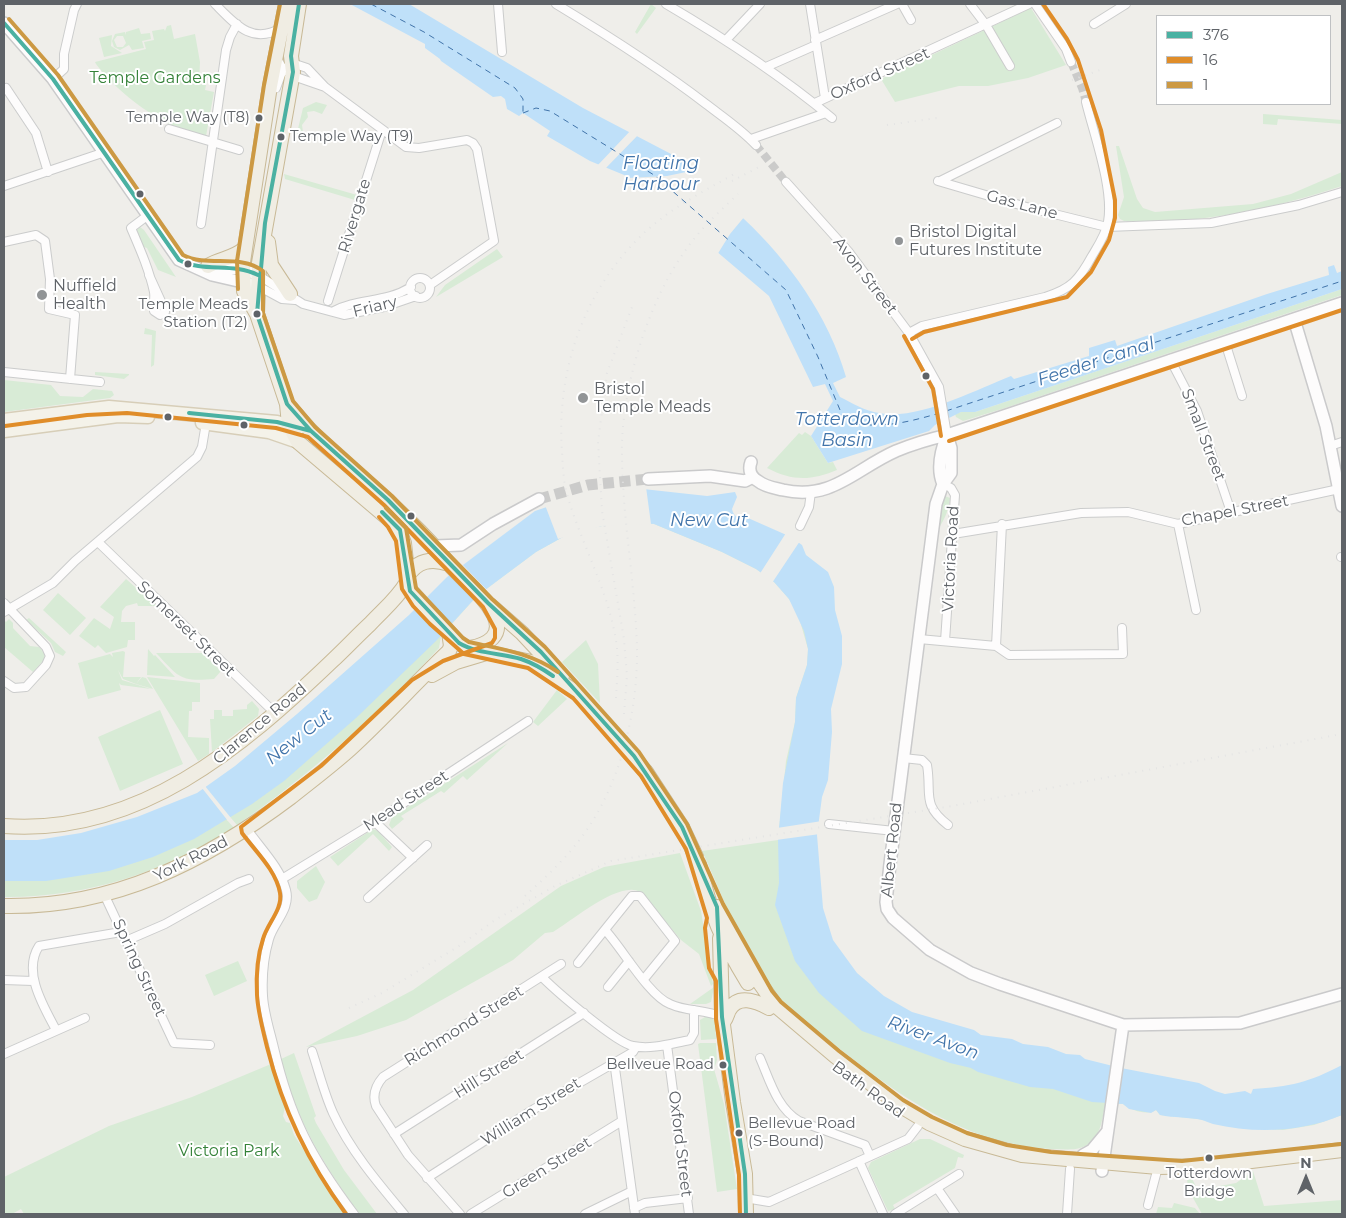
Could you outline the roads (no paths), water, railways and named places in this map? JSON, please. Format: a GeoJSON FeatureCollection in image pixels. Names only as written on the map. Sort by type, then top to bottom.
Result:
{"type":"FeatureCollection","features":[{"type":"Feature","properties":{"kind":"highway"},"geometry":{"type":"LineString","coordinates":[[286,4],[246,248],[243,275],[246,298],[257,314],[286,404],[289,425],[298,442],[398,526],[404,543],[410,600],[425,608],[451,636],[468,648],[482,646],[492,640],[496,632],[489,607]]}},
{"type":"Feature","properties":{"kind":"highway"},"geometry":{"type":"LineString","coordinates":[[257,314],[258,281],[265,223],[300,4]]}},
{"type":"Feature","properties":{"kind":"highway"},"geometry":{"type":"LineString","coordinates":[[265,223],[270,231],[268,246],[271,265],[293,297]]}},
{"type":"Feature","properties":{"kind":"highway"},"geometry":{"type":"LineString","coordinates":[[204,267],[236,256],[246,248]]}},
{"type":"Feature","properties":{"kind":"highway","name":"Bath Road"},"geometry":{"type":"LineString","coordinates":[[286,404],[311,431],[388,500],[435,546],[489,607],[541,652],[646,772],[682,826],[698,861],[715,913],[719,933],[748,983],[768,1008],[826,1060],[874,1097],[918,1126],[942,1138],[990,1155],[1014,1161],[1070,1169],[1103,1166]]}},
{"type":"Feature","properties":{"kind":"highway","name":"Clarence Road"},"geometry":{"type":"LineString","coordinates":[[4,826],[58,826],[132,805],[160,794],[210,766],[276,714],[361,635],[397,597],[411,570],[422,562],[432,560],[452,566]]}},
{"type":"Feature","properties":{"kind":"highway","name":"Clarence Road"},"geometry":{"type":"LineString","coordinates":[[361,635],[410,600]]}},
{"type":"Feature","properties":{"kind":"highway"},"geometry":{"type":"LineString","coordinates":[[487,652],[496,648],[501,640],[501,627],[489,607]]}},
{"type":"Feature","properties":{"kind":"highway","name":"York Road"},"geometry":{"type":"LineString","coordinates":[[4,906],[46,904],[104,894],[140,884],[178,869],[247,829],[337,760],[449,651],[451,636]]}},
{"type":"Feature","properties":{"kind":"highway","name":"Bath Road"},"geometry":{"type":"LineString","coordinates":[[468,648],[531,662],[580,696]]}},
{"type":"Feature","properties":{"kind":"highway","name":"York Road"},"geometry":{"type":"LineString","coordinates":[[416,685],[446,667],[487,652]]}},
{"type":"Feature","properties":{"kind":"highway"},"geometry":{"type":"LineString","coordinates":[[715,913],[711,928],[715,967],[722,990],[726,995],[725,1018],[733,1102],[746,1184],[746,1214]]}},
{"type":"Feature","properties":{"kind":"highway","name":"Bath Road"},"geometry":{"type":"LineString","coordinates":[[715,913],[776,1006],[835,1056],[900,1105],[929,1123],[965,1139],[1022,1154],[1131,1171],[1158,1167],[1210,1166],[1342,1150]]}},
{"type":"Feature","properties":{"kind":"highway"},"geometry":{"type":"LineString","coordinates":[[719,933],[722,990]]}},
{"type":"Feature","properties":{"kind":"highway"},"geometry":{"type":"LineString","coordinates":[[725,1018],[733,1005],[739,1001],[754,1001],[768,1008]]}},
{"type":"Feature","properties":{"kind":"highway","name":"Bath Road"},"geometry":{"type":"LineString","coordinates":[[1022,1154],[1083,1154]]}},
{"type":"Feature","properties":{"kind":"highway"},"geometry":{"type":"LineString","coordinates":[[746,1184],[754,1214]]}},
{"type":"Feature","properties":{"kind":"main road"},"geometry":{"type":"LineString","coordinates":[[4,420],[109,407],[189,413],[289,425],[311,431]]}},
{"type":"Feature","properties":{"kind":"main road"},"geometry":{"type":"LineString","coordinates":[[4,431],[118,416],[206,423],[269,432],[298,442]]}},
{"type":"Feature","properties":{"kind":"street"},"geometry":{"type":"LineString","coordinates":[[215,4],[237,24],[256,35],[267,36],[281,28]]}},
{"type":"Feature","properties":{"kind":"street"},"geometry":{"type":"LineString","coordinates":[[498,4],[502,52]]}},
{"type":"Feature","properties":{"kind":"street","name":"Oxford Street"},"geometry":{"type":"LineString","coordinates":[[556,4],[623,45],[667,75],[754,142],[829,115],[815,103],[1029,4]]}},
{"type":"Feature","properties":{"kind":"street"},"geometry":{"type":"LineString","coordinates":[[666,4],[726,40],[815,103]]}},
{"type":"Feature","properties":{"kind":"street"},"geometry":{"type":"LineString","coordinates":[[726,40],[759,4]]}},
{"type":"Feature","properties":{"kind":"street"},"geometry":{"type":"LineString","coordinates":[[810,4],[825,98]]}},
{"type":"Feature","properties":{"kind":"street"},"geometry":{"type":"LineString","coordinates":[[766,67],[897,4]]}},
{"type":"Feature","properties":{"kind":"street"},"geometry":{"type":"LineString","coordinates":[[902,4],[911,20]]}},
{"type":"Feature","properties":{"kind":"street"},"geometry":{"type":"LineString","coordinates":[[970,4],[986,25],[1010,66]]}},
{"type":"Feature","properties":{"kind":"street"},"geometry":{"type":"LineString","coordinates":[[1094,24],[1126,4]]}},
{"type":"Feature","properties":{"kind":"street"},"geometry":{"type":"LineString","coordinates":[[53,79],[64,67],[64,54],[75,5]]}},
{"type":"Feature","properties":{"kind":"street"},"geometry":{"type":"LineString","coordinates":[[1039,5],[1066,49],[1071,62]]}},
{"type":"Feature","properties":{"kind":"street"},"geometry":{"type":"LineString","coordinates":[[4,23],[53,79],[179,260],[204,267],[212,275],[243,275],[258,281]]}},
{"type":"Feature","properties":{"kind":"street"},"geometry":{"type":"LineString","coordinates":[[201,224],[227,43],[237,24]]}},
{"type":"Feature","properties":{"kind":"street"},"geometry":{"type":"LineString","coordinates":[[276,56],[291,69],[325,87],[382,130]]}},
{"type":"Feature","properties":{"kind":"street"},"geometry":{"type":"LineString","coordinates":[[291,69],[307,68],[325,87]]}},
{"type":"Feature","properties":{"kind":"street"},"geometry":{"type":"LineString","coordinates":[[268,106],[291,69]]}},
{"type":"Feature","properties":{"kind":"street"},"geometry":{"type":"LineString","coordinates":[[4,89],[6,88],[36,133],[48,172]]}},
{"type":"Feature","properties":{"kind":"street"},"geometry":{"type":"LineString","coordinates":[[909,333],[922,326],[1064,291],[1078,280],[1107,227],[1109,202],[1086,102]]}},
{"type":"Feature","properties":{"kind":"street","name":"Gas Lane"},"geometry":{"type":"LineString","coordinates":[[1057,124],[939,181],[1030,208],[1107,227],[1211,224],[1299,205],[1342,192]]}},
{"type":"Feature","properties":{"kind":"street"},"geometry":{"type":"LineString","coordinates":[[170,129],[239,150]]}},
{"type":"Feature","properties":{"kind":"street","name":"Friary"},"geometry":{"type":"LineString","coordinates":[[258,281],[282,299],[293,297],[312,308],[334,311],[344,315],[365,312],[416,296],[421,298],[427,295],[430,285],[494,241],[477,149],[473,143],[467,140],[411,149],[382,130]]}},
{"type":"Feature","properties":{"kind":"street","name":"Rivergate"},"geometry":{"type":"LineString","coordinates":[[328,301],[382,130]]}},
{"type":"Feature","properties":{"kind":"street"},"geometry":{"type":"LineString","coordinates":[[4,186],[105,152]]}},
{"type":"Feature","properties":{"kind":"street","name":"Avon Street"},"geometry":{"type":"LineString","coordinates":[[786,182],[848,251],[909,333],[934,377],[942,401],[947,430]]}},
{"type":"Feature","properties":{"kind":"street"},"geometry":{"type":"LineString","coordinates":[[147,216],[131,228],[149,275]]}},
{"type":"Feature","properties":{"kind":"street"},"geometry":{"type":"LineString","coordinates":[[4,242],[36,235],[45,241],[50,279],[49,310],[75,315],[70,379]]}},
{"type":"Feature","properties":{"kind":"street","name":"Friary"},"geometry":{"type":"LineString","coordinates":[[334,311],[344,306],[374,301],[399,294],[411,287],[414,281],[421,278],[430,285]]}},
{"type":"Feature","properties":{"kind":"street","name":"Friary"},"geometry":{"type":"LineString","coordinates":[[411,287],[416,296]]}},
{"type":"Feature","properties":{"kind":"street"},"geometry":{"type":"LineString","coordinates":[[751,462],[749,469],[753,477],[767,486],[793,492],[811,492],[835,486],[861,469],[896,451],[947,430],[1225,342],[1264,334],[1294,319],[1342,303]]}},
{"type":"Feature","properties":{"kind":"street"},"geometry":{"type":"LineString","coordinates":[[1294,319],[1331,450],[1341,497]]}},
{"type":"Feature","properties":{"kind":"street"},"geometry":{"type":"LineString","coordinates":[[1225,342],[1242,396]]}},
{"type":"Feature","properties":{"kind":"street","name":"Small Street"},"geometry":{"type":"LineString","coordinates":[[1170,359],[1197,411],[1231,512]]}},
{"type":"Feature","properties":{"kind":"street"},"geometry":{"type":"LineString","coordinates":[[4,372],[100,382]]}},
{"type":"Feature","properties":{"kind":"street"},"geometry":{"type":"LineString","coordinates":[[4,681],[14,688],[26,686],[46,665],[50,656],[46,647],[6,608],[53,583],[75,560],[197,457],[202,447],[206,423]]}},
{"type":"Feature","properties":{"kind":"street","name":"Albert Road"},"geometry":{"type":"LineString","coordinates":[[947,430],[951,448],[951,473],[943,484],[936,504],[894,831],[886,902],[887,910],[893,918],[930,950],[972,973],[1124,1025],[1240,1023],[1342,994]]}},
{"type":"Feature","properties":{"kind":"street"},"geometry":{"type":"LineString","coordinates":[[1331,450],[1342,442]]}},
{"type":"Feature","properties":{"kind":"street"},"geometry":{"type":"LineString","coordinates":[[648,479],[710,476],[745,481],[753,477]]}},
{"type":"Feature","properties":{"kind":"street","name":"Victoria Road"},"geometry":{"type":"LineString","coordinates":[[943,484],[951,488],[954,495],[946,641]]}},
{"type":"Feature","properties":{"kind":"street"},"geometry":{"type":"LineString","coordinates":[[800,526],[809,508],[811,492]]}},
{"type":"Feature","properties":{"kind":"street","name":"Chapel Street"},"geometry":{"type":"LineString","coordinates":[[953,534],[1002,524],[1081,512],[1128,512],[1178,524],[1231,512],[1341,497]]}},
{"type":"Feature","properties":{"kind":"street"},"geometry":{"type":"LineString","coordinates":[[435,546],[456,546],[467,543],[493,524],[539,499]]}},
{"type":"Feature","properties":{"kind":"street"},"geometry":{"type":"LineString","coordinates":[[996,646],[1002,524]]}},
{"type":"Feature","properties":{"kind":"street"},"geometry":{"type":"LineString","coordinates":[[1178,524],[1196,610]]}},
{"type":"Feature","properties":{"kind":"street","name":"Somerset Street"},"geometry":{"type":"LineString","coordinates":[[98,542],[276,714]]}},
{"type":"Feature","properties":{"kind":"street"},"geometry":{"type":"LineString","coordinates":[[919,639],[996,646],[1009,656],[1123,654],[1122,628]]}},
{"type":"Feature","properties":{"kind":"street","name":"Mead Street"},"geometry":{"type":"LineString","coordinates":[[282,879],[375,822],[528,721]]}},
{"type":"Feature","properties":{"kind":"street"},"geometry":{"type":"LineString","coordinates":[[903,758],[922,760],[927,765],[928,798],[935,815],[948,826]]}},
{"type":"Feature","properties":{"kind":"street"},"geometry":{"type":"LineString","coordinates":[[375,822],[413,858]]}},
{"type":"Feature","properties":{"kind":"street"},"geometry":{"type":"LineString","coordinates":[[829,824],[894,831]]}},
{"type":"Feature","properties":{"kind":"street"},"geometry":{"type":"LineString","coordinates":[[247,829],[282,879],[286,892],[285,907],[269,938],[264,967],[263,995],[266,1016],[284,1089],[293,1116],[328,1180],[354,1214]]}},
{"type":"Feature","properties":{"kind":"street"},"geometry":{"type":"LineString","coordinates":[[368,898],[427,845]]}},
{"type":"Feature","properties":{"kind":"street"},"geometry":{"type":"LineString","coordinates":[[128,940],[165,924],[230,887],[249,880]]}},
{"type":"Feature","properties":{"kind":"street","name":"Spring Street"},"geometry":{"type":"LineString","coordinates":[[104,894],[121,932],[128,940],[174,1043],[210,1045]]}},
{"type":"Feature","properties":{"kind":"street"},"geometry":{"type":"LineString","coordinates":[[578,963],[632,896],[636,895],[640,896],[675,941],[644,979]]}},
{"type":"Feature","properties":{"kind":"street"},"geometry":{"type":"LineString","coordinates":[[605,930],[664,1001],[694,1010],[707,1010],[725,1018]]}},
{"type":"Feature","properties":{"kind":"street"},"geometry":{"type":"LineString","coordinates":[[56,1030],[33,981],[35,952],[38,946],[121,932]]}},
{"type":"Feature","properties":{"kind":"street"},"geometry":{"type":"LineString","coordinates":[[608,987],[629,961]]}},
{"type":"Feature","properties":{"kind":"street","name":"Richmond Street"},"geometry":{"type":"LineString","coordinates":[[394,1134],[376,1106],[374,1092],[383,1077],[561,964]]}},
{"type":"Feature","properties":{"kind":"street"},"geometry":{"type":"LineString","coordinates":[[542,977],[584,1013],[623,1042],[636,1047],[667,1045],[693,1037],[694,1010]]}},
{"type":"Feature","properties":{"kind":"street"},"geometry":{"type":"LineString","coordinates":[[4,980],[33,981]]}},
{"type":"Feature","properties":{"kind":"street"},"geometry":{"type":"LineString","coordinates":[[707,1010],[722,990]]}},
{"type":"Feature","properties":{"kind":"street","name":"Hill Street"},"geometry":{"type":"LineString","coordinates":[[394,1134],[584,1013]]}},
{"type":"Feature","properties":{"kind":"street"},"geometry":{"type":"LineString","coordinates":[[4,1054],[84,1018]]}},
{"type":"Feature","properties":{"kind":"street"},"geometry":{"type":"LineString","coordinates":[[1103,1166],[1124,1025]]}},
{"type":"Feature","properties":{"kind":"street","name":"Oxford Street"},"geometry":{"type":"LineString","coordinates":[[667,1045],[689,1214]]}},
{"type":"Feature","properties":{"kind":"street","name":"William Street"},"geometry":{"type":"LineString","coordinates":[[426,1178],[614,1061],[632,1052],[636,1047]]}},
{"type":"Feature","properties":{"kind":"street"},"geometry":{"type":"LineString","coordinates":[[312,1051],[331,1108],[340,1127],[377,1182],[404,1214]]}},
{"type":"Feature","properties":{"kind":"street"},"geometry":{"type":"LineString","coordinates":[[760,1058],[781,1106],[789,1115],[799,1121],[865,1145],[870,1156]]}},
{"type":"Feature","properties":{"kind":"street"},"geometry":{"type":"LineString","coordinates":[[614,1061],[634,1211],[645,1202],[688,1198]]}},
{"type":"Feature","properties":{"kind":"street","name":"Green Street"},"geometry":{"type":"LineString","coordinates":[[471,1214],[622,1121]]}},
{"type":"Feature","properties":{"kind":"street"},"geometry":{"type":"LineString","coordinates":[[751,1199],[763,1203],[774,1200],[908,1139],[918,1126]]}},
{"type":"Feature","properties":{"kind":"street"},"geometry":{"type":"LineString","coordinates":[[1083,1154],[1092,1150],[1108,1131]]}},
{"type":"Feature","properties":{"kind":"street"},"geometry":{"type":"LineString","coordinates":[[394,1134],[426,1178],[460,1214]]}},
{"type":"Feature","properties":{"kind":"street"},"geometry":{"type":"LineString","coordinates":[[859,1161],[883,1214]]}},
{"type":"Feature","properties":{"kind":"street"},"geometry":{"type":"LineString","coordinates":[[1148,1206],[1158,1167]]}},
{"type":"Feature","properties":{"kind":"street"},"geometry":{"type":"LineString","coordinates":[[1068,1214],[1070,1169]]}},
{"type":"Feature","properties":{"kind":"street"},"geometry":{"type":"LineString","coordinates":[[895,1214],[959,1174]]}},
{"type":"Feature","properties":{"kind":"street"},"geometry":{"type":"LineString","coordinates":[[937,1188],[955,1214]]}},
{"type":"Feature","properties":{"kind":"street"},"geometry":{"type":"LineString","coordinates":[[585,1214],[630,1192]]}},
{"type":"Feature","properties":{"kind":"water","name":"Floating Harbour"},"geometry":{"type":"Polygon","coordinates":[[[350,4],[409,4],[583,108],[673,155],[686,165],[689,172],[761,235],[792,272],[818,312],[839,355],[846,377],[833,383],[840,397],[874,412],[911,413],[946,403],[1011,376],[1014,379],[1089,356],[1089,348],[1115,340],[1117,346],[1267,294],[1329,275],[1328,267],[1334,265],[1337,273],[1342,271],[1342,289],[975,412],[961,412],[935,425],[929,431],[828,463],[811,436],[833,401],[825,384],[813,387],[769,296],[629,177],[590,161],[547,136],[550,131],[523,113],[519,116],[507,109],[505,99],[501,96],[493,97],[441,61],[425,48],[425,44],[350,4]]]}},
{"type":"Feature","properties":{"kind":"water"},"geometry":{"type":"Polygon","coordinates":[[[634,488],[707,496],[735,492],[737,497],[732,509],[736,516],[748,518],[791,537],[802,545],[806,555],[828,572],[834,587],[835,610],[842,636],[842,664],[831,709],[832,732],[828,780],[822,797],[817,835],[823,908],[833,940],[857,973],[884,996],[912,1012],[974,1030],[981,1035],[1012,1039],[1023,1044],[1048,1047],[1066,1054],[1080,1055],[1085,1059],[1121,1068],[1199,1083],[1225,1094],[1245,1091],[1251,1094],[1253,1089],[1299,1083],[1320,1076],[1342,1065],[1342,1115],[1311,1125],[1279,1130],[1245,1129],[1213,1124],[1197,1119],[1171,1117],[1160,1115],[1156,1110],[1151,1113],[1129,1109],[1123,1104],[1092,1102],[1053,1089],[1030,1087],[950,1063],[862,1031],[819,993],[795,961],[775,905],[779,883],[778,840],[783,783],[795,722],[796,698],[807,665],[808,649],[804,631],[789,599],[774,582],[756,569],[722,552],[654,524],[622,522],[572,532],[536,552],[477,596],[436,641],[356,718],[284,781],[252,804],[194,839],[153,857],[109,871],[46,881],[4,881],[4,840],[37,840],[81,833],[137,817],[197,793],[235,766],[297,714],[409,615],[447,577],[535,511],[597,490],[634,488]]]}},
{"type":"Feature","properties":{"kind":"tunnel"},"geometry":{"type":"LineString","coordinates":[[1071,62],[1086,102]]}},
{"type":"Feature","properties":{"kind":"tunnel"},"geometry":{"type":"LineString","coordinates":[[756,145],[786,182]]}},
{"type":"Feature","properties":{"kind":"tunnel"},"geometry":{"type":"LineString","coordinates":[[539,499],[588,485],[648,479]]}},
{"type":"Feature","properties":{"kind":"railway"},"geometry":{"type":"LineString","coordinates":[[1072,80],[1103,69]]}},
{"type":"Feature","properties":{"kind":"railway"},"geometry":{"type":"LineString","coordinates":[[887,125],[937,118]]}},
{"type":"Feature","properties":{"kind":"railway"},"geometry":{"type":"LineString","coordinates":[[732,181],[763,165]]}},
{"type":"Feature","properties":{"kind":"railway"},"geometry":{"type":"LineString","coordinates":[[616,698],[618,669],[616,641],[612,622],[601,585],[573,513],[564,478],[561,422],[569,362],[578,333],[590,306],[605,279],[623,255],[644,233],[665,216],[688,200],[736,173]]}},
{"type":"Feature","properties":{"kind":"railway"},"geometry":{"type":"LineString","coordinates":[[525,896],[574,847],[588,828],[610,787],[626,742],[635,694],[637,671],[636,622],[622,469],[624,419],[633,368],[650,317],[672,271],[697,235],[738,194]]}},
{"type":"Feature","properties":{"kind":"railway"},"geometry":{"type":"LineString","coordinates":[[624,714],[627,676],[624,639],[602,511],[598,442],[607,373],[632,307]]}},
{"type":"Feature","properties":{"kind":"railway"},"geometry":{"type":"LineString","coordinates":[[349,1008],[382,993],[459,946],[495,920],[555,886],[611,861],[952,806],[1342,734]]}},
{"type":"Feature","properties":{"kind":"place","name":"Temple Way (T8)"},"geometry":{"type":"Point","coordinates":[259,118]}},
{"type":"Feature","properties":{"kind":"place","name":"Temple Way (T9)"},"geometry":{"type":"Point","coordinates":[281,137]}},
{"type":"Feature","properties":{"kind":"place","name":"Bristol Digital Futures Institute"},"geometry":{"type":"Point","coordinates":[899,241]}},
{"type":"Feature","properties":{"kind":"place","name":"Nuffield Health"},"geometry":{"type":"Point","coordinates":[42,295]}},
{"type":"Feature","properties":{"kind":"place","name":"Temple Meads Station (T2)"},"geometry":{"type":"Point","coordinates":[257,314]}},
{"type":"Feature","properties":{"kind":"place","name":"Bristol Temple Meads"},"geometry":{"type":"Point","coordinates":[583,398]}},
{"type":"Feature","properties":{"kind":"place","name":"Bellveue Road"},"geometry":{"type":"Point","coordinates":[723,1065]}},
{"type":"Feature","properties":{"kind":"place","name":"Bellevue Road (S-Bound)"},"geometry":{"type":"Point","coordinates":[739,1133]}},
{"type":"Feature","properties":{"kind":"place","name":"Totterdown Bridge"},"geometry":{"type":"Point","coordinates":[1209,1158]}},
{"type":"Feature","properties":{"kind":"park label","name":"Temple Gardens"},"geometry":{"type":"Point","coordinates":[155,78]}},
{"type":"Feature","properties":{"kind":"park label","name":"Victoria Park"},"geometry":{"type":"Point","coordinates":[229,1151]}},
{"type":"Feature","properties":{"kind":"water label","name":"Feeder Canal"},"geometry":{"type":"Point","coordinates":[1096,362]}},
{"type":"Feature","properties":{"kind":"water label","name":"Totterdown Basin"},"geometry":{"type":"Point","coordinates":[847,430]}},
{"type":"Feature","properties":{"kind":"water label","name":"New Cut"},"geometry":{"type":"Point","coordinates":[709,521]}},
{"type":"Feature","properties":{"kind":"water label","name":"New Cut"},"geometry":{"type":"Point","coordinates":[299,737]}},
{"type":"Feature","properties":{"kind":"water label","name":"River Avon"},"geometry":{"type":"Point","coordinates":[933,1038]}}]}
